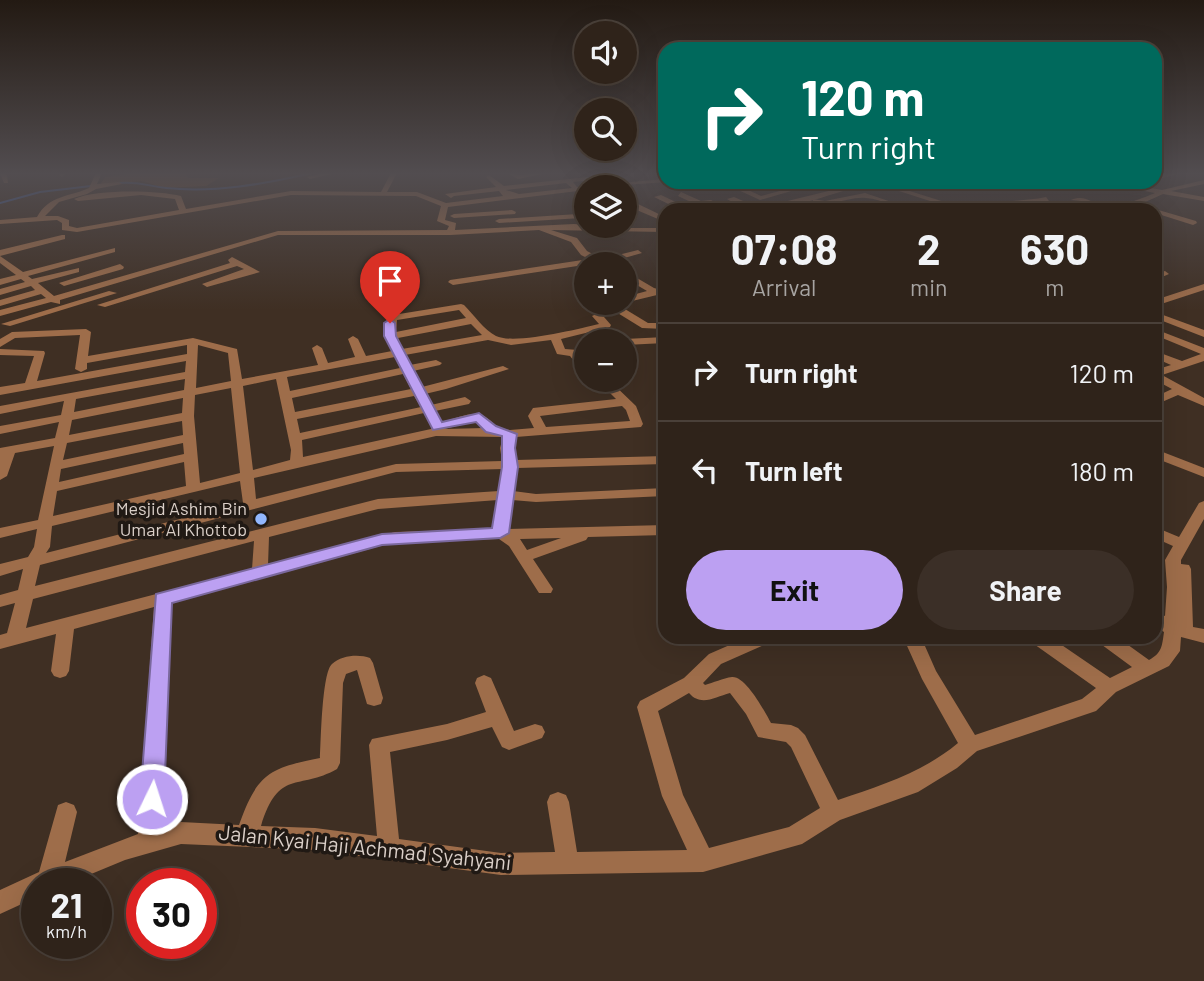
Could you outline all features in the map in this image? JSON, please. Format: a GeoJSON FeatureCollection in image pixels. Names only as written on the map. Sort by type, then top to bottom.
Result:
{"type":"FeatureCollection","features":[{"type":"Feature","properties":{"kind":"street"},"geometry":{"type":"LineString","coordinates":[[0,222],[19,219]]}},
{"type":"Feature","properties":{"kind":"street"},"geometry":{"type":"LineString","coordinates":[[60,219],[66,222],[65,228],[78,230],[148,219]]}},
{"type":"Feature","properties":{"kind":"street"},"geometry":{"type":"LineString","coordinates":[[441,219],[453,225],[508,230],[574,227]]}},
{"type":"Feature","properties":{"kind":"street"},"geometry":{"type":"LineString","coordinates":[[453,225],[465,219]]}},
{"type":"Feature","properties":{"kind":"street"},"geometry":{"type":"LineString","coordinates":[[0,313],[278,233],[453,225],[489,219]]}},
{"type":"Feature","properties":{"kind":"street"},"geometry":{"type":"LineString","coordinates":[[506,219],[508,230]]}},
{"type":"Feature","properties":{"kind":"street"},"geometry":{"type":"LineString","coordinates":[[1179,219],[1193,223]]}},
{"type":"Feature","properties":{"kind":"street"},"geometry":{"type":"LineString","coordinates":[[453,225],[454,236],[503,235],[547,230],[563,239],[574,240],[583,252]]}},
{"type":"Feature","properties":{"kind":"street"},"geometry":{"type":"LineString","coordinates":[[637,229],[658,230]]}},
{"type":"Feature","properties":{"kind":"street"},"geometry":{"type":"LineString","coordinates":[[0,245],[59,234],[3,261]]}},
{"type":"Feature","properties":{"kind":"street"},"geometry":{"type":"LineString","coordinates":[[3,261],[81,250]]}},
{"type":"Feature","properties":{"kind":"street"},"geometry":{"type":"LineString","coordinates":[[0,282],[112,250]]}},
{"type":"Feature","properties":{"kind":"street"},"geometry":{"type":"LineString","coordinates":[[207,284],[254,271],[215,251]]}},
{"type":"Feature","properties":{"kind":"street"},"geometry":{"type":"LineString","coordinates":[[3,261],[28,255]]}},
{"type":"Feature","properties":{"kind":"street"},"geometry":{"type":"LineString","coordinates":[[3,261],[64,307]]}},
{"type":"Feature","properties":{"kind":"street"},"geometry":{"type":"LineString","coordinates":[[0,303],[37,287],[121,262]]}},
{"type":"Feature","properties":{"kind":"street"},"geometry":{"type":"LineString","coordinates":[[102,305],[238,263]]}},
{"type":"Feature","properties":{"kind":"street"},"geometry":{"type":"LineString","coordinates":[[453,282],[574,266]]}},
{"type":"Feature","properties":{"kind":"street"},"geometry":{"type":"LineString","coordinates":[[637,281],[658,292]]}},
{"type":"Feature","properties":{"kind":"street"},"geometry":{"type":"LineString","coordinates":[[0,292],[37,287]]}},
{"type":"Feature","properties":{"kind":"street"},"geometry":{"type":"LineString","coordinates":[[1162,301],[1204,287]]}},
{"type":"Feature","properties":{"kind":"street"},"geometry":{"type":"LineString","coordinates":[[6,324],[126,289]]}},
{"type":"Feature","properties":{"kind":"street"},"geometry":{"type":"LineString","coordinates":[[637,299],[658,294]]}},
{"type":"Feature","properties":{"kind":"street"},"geometry":{"type":"LineString","coordinates":[[437,430],[390,336],[390,323],[393,318],[461,307],[489,337],[505,343],[606,325],[599,315]]}},
{"type":"Feature","properties":{"kind":"street"},"geometry":{"type":"LineString","coordinates":[[632,315],[646,326],[658,326]]}},
{"type":"Feature","properties":{"kind":"street"},"geometry":{"type":"LineString","coordinates":[[1162,318],[1204,334]]}},
{"type":"Feature","properties":{"kind":"street"},"geometry":{"type":"LineString","coordinates":[[390,336],[474,320]]}},
{"type":"Feature","properties":{"kind":"street"},"geometry":{"type":"LineString","coordinates":[[0,344],[12,335],[86,332],[79,377]]}},
{"type":"Feature","properties":{"kind":"street"},"geometry":{"type":"LineString","coordinates":[[1162,332],[1204,354]]}},
{"type":"Feature","properties":{"kind":"street"},"geometry":{"type":"LineString","coordinates":[[554,335],[561,352],[574,352]]}},
{"type":"Feature","properties":{"kind":"street"},"geometry":{"type":"LineString","coordinates":[[0,430],[489,337]]}},
{"type":"Feature","properties":{"kind":"street"},"geometry":{"type":"LineString","coordinates":[[353,339],[362,360]]}},
{"type":"Feature","properties":{"kind":"street"},"geometry":{"type":"LineString","coordinates":[[529,353],[533,339]]}},
{"type":"Feature","properties":{"kind":"street"},"geometry":{"type":"LineString","coordinates":[[192,341],[188,438],[193,489]]}},
{"type":"Feature","properties":{"kind":"street"},"geometry":{"type":"LineString","coordinates":[[83,360],[192,341],[233,351],[250,506]]}},
{"type":"Feature","properties":{"kind":"street"},"geometry":{"type":"LineString","coordinates":[[637,342],[658,341]]}},
{"type":"Feature","properties":{"kind":"street"},"geometry":{"type":"LineString","coordinates":[[317,348],[324,368]]}},
{"type":"Feature","properties":{"kind":"street"},"geometry":{"type":"LineString","coordinates":[[0,352],[40,353],[30,386]]}},
{"type":"Feature","properties":{"kind":"street"},"geometry":{"type":"LineString","coordinates":[[1162,372],[1204,354]]}},
{"type":"Feature","properties":{"kind":"street"},"geometry":{"type":"LineString","coordinates":[[0,391],[190,357]]}},
{"type":"Feature","properties":{"kind":"street"},"geometry":{"type":"LineString","coordinates":[[1162,357],[1182,365]]}},
{"type":"Feature","properties":{"kind":"street"},"geometry":{"type":"LineString","coordinates":[[286,396],[436,363]]}},
{"type":"Feature","properties":{"kind":"street"},"geometry":{"type":"LineString","coordinates":[[291,416],[442,387],[503,369]]}},
{"type":"Feature","properties":{"kind":"street"},"geometry":{"type":"LineString","coordinates":[[0,410],[191,374]]}},
{"type":"Feature","properties":{"kind":"street"},"geometry":{"type":"LineString","coordinates":[[281,376],[298,450],[296,462]]}},
{"type":"Feature","properties":{"kind":"street"},"geometry":{"type":"LineString","coordinates":[[1162,378],[1181,389],[1180,391],[1204,402]]}},
{"type":"Feature","properties":{"kind":"street"},"geometry":{"type":"LineString","coordinates":[[1162,398],[1180,391]]}},
{"type":"Feature","properties":{"kind":"street"},"geometry":{"type":"LineString","coordinates":[[0,533],[437,430],[448,435],[491,429],[510,434],[635,426],[637,422],[625,402],[615,392]]}},
{"type":"Feature","properties":{"kind":"street"},"geometry":{"type":"LineString","coordinates":[[7,640],[26,595],[33,562],[42,547],[43,523],[64,418],[71,397]]}},
{"type":"Feature","properties":{"kind":"street"},"geometry":{"type":"LineString","coordinates":[[294,438],[465,401]]}},
{"type":"Feature","properties":{"kind":"street"},"geometry":{"type":"LineString","coordinates":[[541,430],[534,416],[537,411],[625,402]]}},
{"type":"Feature","properties":{"kind":"street"},"geometry":{"type":"LineString","coordinates":[[0,476],[4,452],[188,416]]}},
{"type":"Feature","properties":{"kind":"street"},"geometry":{"type":"LineString","coordinates":[[500,533],[510,467],[510,434]]}},
{"type":"Feature","properties":{"kind":"street"},"geometry":{"type":"LineString","coordinates":[[56,466],[188,438]]}},
{"type":"Feature","properties":{"kind":"street"},"geometry":{"type":"LineString","coordinates":[[1162,456],[1204,473]]}},
{"type":"Feature","properties":{"kind":"street"},"geometry":{"type":"LineString","coordinates":[[51,488],[189,457]]}},
{"type":"Feature","properties":{"kind":"street"},"geometry":{"type":"LineString","coordinates":[[0,570],[396,468],[510,467],[658,460]]}},
{"type":"Feature","properties":{"kind":"street"},"geometry":{"type":"LineString","coordinates":[[0,601],[378,504],[506,495],[536,498],[658,492]]}},
{"type":"Feature","properties":{"kind":"street"},"geometry":{"type":"LineString","coordinates":[[1180,626],[1173,560],[1204,506]]}},
{"type":"Feature","properties":{"kind":"street"},"geometry":{"type":"LineString","coordinates":[[7,640],[395,537],[658,530]]}},
{"type":"Feature","properties":{"kind":"street"},"geometry":{"type":"LineString","coordinates":[[500,533],[514,542],[545,589]]}},
{"type":"Feature","properties":{"kind":"street"},"geometry":{"type":"LineString","coordinates":[[523,557],[591,533]]}},
{"type":"Feature","properties":{"kind":"street"},"geometry":{"type":"LineString","coordinates":[[260,573],[262,534]]}},
{"type":"Feature","properties":{"kind":"street"},"geometry":{"type":"LineString","coordinates":[[1162,535],[1182,544]]}},
{"type":"Feature","properties":{"kind":"street"},"geometry":{"type":"LineString","coordinates":[[1180,626],[1183,569]]}},
{"type":"Feature","properties":{"kind":"street"},"geometry":{"type":"LineString","coordinates":[[149,842],[163,599]]}},
{"type":"Feature","properties":{"kind":"street"},"geometry":{"type":"LineString","coordinates":[[1162,620],[1204,636]]}},
{"type":"Feature","properties":{"kind":"street"},"geometry":{"type":"LineString","coordinates":[[60,671],[66,624]]}},
{"type":"Feature","properties":{"kind":"street"},"geometry":{"type":"LineString","coordinates":[[1180,626],[1204,627]]}},
{"type":"Feature","properties":{"kind":"street","name":"Jalan Kyai Haji Achmad Syahyani"},"geometry":{"type":"LineString","coordinates":[[81,868],[181,833],[210,832],[315,839],[501,864],[703,861],[794,836],[833,812],[911,785],[950,762],[970,745],[1079,709],[1101,696],[1110,687],[1163,661],[1171,651],[1180,626]]}},
{"type":"Feature","properties":{"kind":"street"},"geometry":{"type":"LineString","coordinates":[[703,861],[673,796],[647,707],[691,683],[715,659],[749,644]]}},
{"type":"Feature","properties":{"kind":"street"},"geometry":{"type":"LineString","coordinates":[[915,644],[928,674],[970,745]]}},
{"type":"Feature","properties":{"kind":"street"},"geometry":{"type":"LineString","coordinates":[[1047,644],[1110,687]]}},
{"type":"Feature","properties":{"kind":"street"},"geometry":{"type":"LineString","coordinates":[[1114,644],[1148,669]]}},
{"type":"Feature","properties":{"kind":"street"},"geometry":{"type":"LineString","coordinates":[[247,836],[259,799],[270,783],[287,774],[330,764],[334,683],[338,669],[352,663],[364,663],[368,666],[374,698]]}},
{"type":"Feature","properties":{"kind":"street"},"geometry":{"type":"LineString","coordinates":[[484,683],[496,717],[509,741],[535,732]]}},
{"type":"Feature","properties":{"kind":"street"},"geometry":{"type":"LineString","coordinates":[[691,683],[701,694],[734,684],[753,708],[765,731],[792,734],[833,812]]}},
{"type":"Feature","properties":{"kind":"street"},"geometry":{"type":"LineString","coordinates":[[389,849],[379,745],[447,732],[496,717]]}},
{"type":"Feature","properties":{"kind":"street"},"geometry":{"type":"LineString","coordinates":[[558,802],[568,863]]}},
{"type":"Feature","properties":{"kind":"street"},"geometry":{"type":"LineString","coordinates":[[47,868],[66,812]]}},
{"type":"Feature","properties":{"kind":"street","name":"Jalan Kyai Haji Achmad Syahyani"},"geometry":{"type":"LineString","coordinates":[[0,902],[21,892]]}},
{"type":"Feature","properties":{"kind":"place","name":"Mesjid Ashim Bin Umar Al Khottob"},"geometry":{"type":"Point","coordinates":[261,519]}},
{"type":"Feature","properties":{"kind":"route"},"geometry":{"type":"LineString","coordinates":[[152,799],[163,599],[395,537],[500,533],[510,467],[510,434],[491,429],[484,419],[479,417],[438,427],[390,336],[390,323]]}}]}
